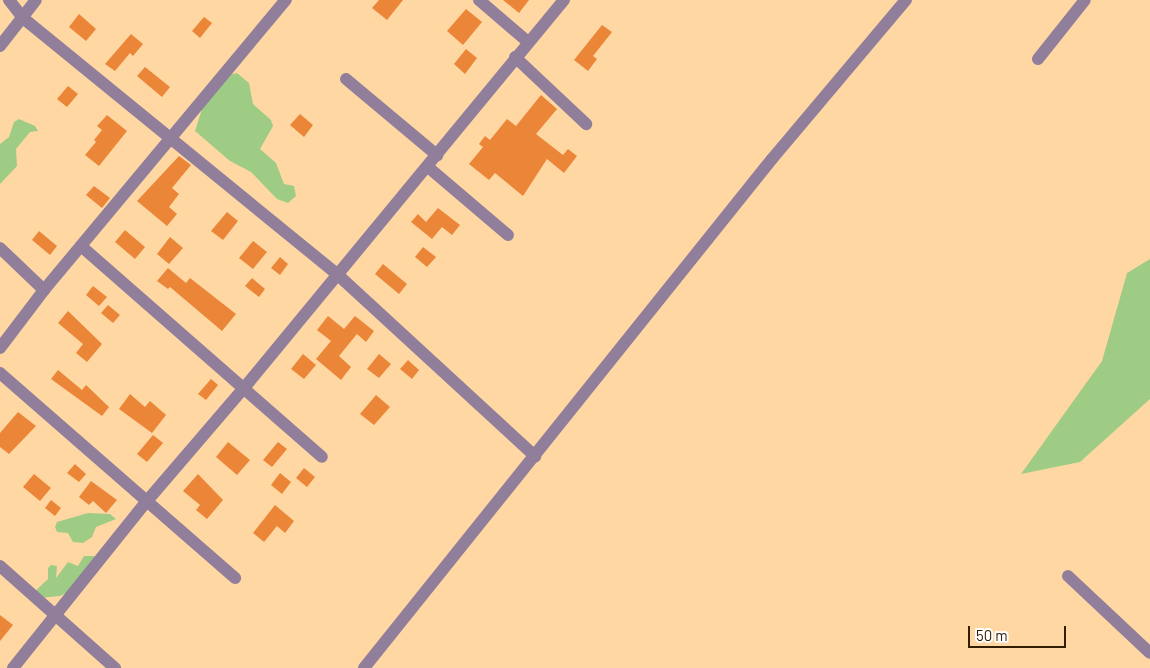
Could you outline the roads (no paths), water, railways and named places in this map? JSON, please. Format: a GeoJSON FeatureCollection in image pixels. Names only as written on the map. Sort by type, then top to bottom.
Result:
{"type":"FeatureCollection","features":[{"type":"Feature","properties":{"kind":"street"},"geometry":{"type":"LineString","coordinates":[[9,0],[23,18],[338,275],[535,456]]}},
{"type":"Feature","properties":{"kind":"street"},"geometry":{"type":"LineString","coordinates":[[0,46],[36,0]]}},
{"type":"Feature","properties":{"kind":"street"},"geometry":{"type":"LineString","coordinates":[[0,348],[44,290],[286,0]]}},
{"type":"Feature","properties":{"kind":"street"},"geometry":{"type":"LineString","coordinates":[[479,0],[528,42]]}},
{"type":"Feature","properties":{"kind":"street"},"geometry":{"type":"LineString","coordinates":[[13,668],[147,501],[428,167],[515,57],[564,0]]}},
{"type":"Feature","properties":{"kind":"street"},"geometry":{"type":"LineString","coordinates":[[364,668],[772,159],[906,0]]}},
{"type":"Feature","properties":{"kind":"street"},"geometry":{"type":"LineString","coordinates":[[1038,59],[1085,0]]}},
{"type":"Feature","properties":{"kind":"street"},"geometry":{"type":"LineString","coordinates":[[515,57],[586,124]]}},
{"type":"Feature","properties":{"kind":"street"},"geometry":{"type":"LineString","coordinates":[[346,79],[437,155]]}},
{"type":"Feature","properties":{"kind":"street"},"geometry":{"type":"LineString","coordinates":[[428,167],[508,235]]}},
{"type":"Feature","properties":{"kind":"street"},"geometry":{"type":"LineString","coordinates":[[81,246],[322,457]]}},
{"type":"Feature","properties":{"kind":"street"},"geometry":{"type":"LineString","coordinates":[[0,248],[44,290]]}},
{"type":"Feature","properties":{"kind":"street"},"geometry":{"type":"LineString","coordinates":[[0,373],[235,578]]}},
{"type":"Feature","properties":{"kind":"street"},"geometry":{"type":"LineString","coordinates":[[0,566],[116,668]]}},
{"type":"Feature","properties":{"kind":"street"},"geometry":{"type":"LineString","coordinates":[[1068,576],[1150,653]]}}]}
